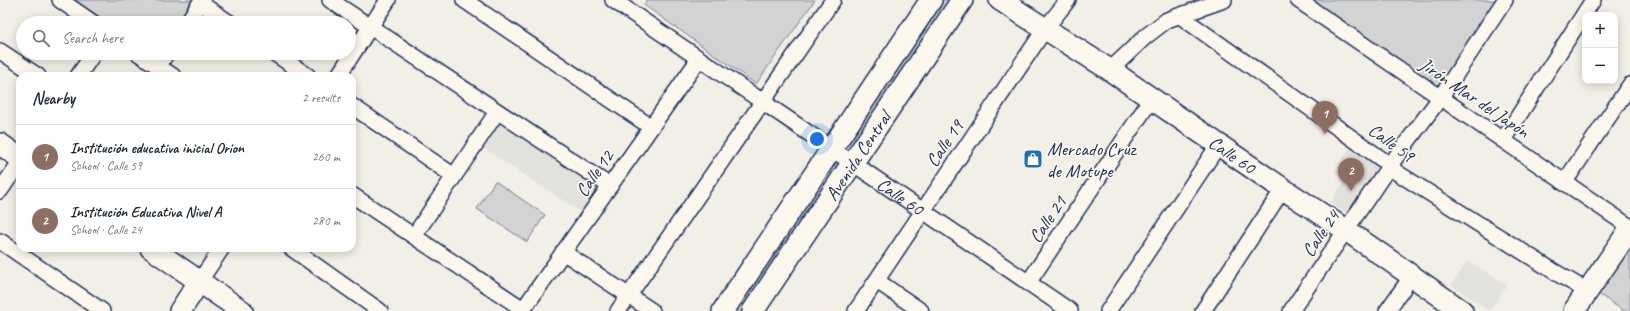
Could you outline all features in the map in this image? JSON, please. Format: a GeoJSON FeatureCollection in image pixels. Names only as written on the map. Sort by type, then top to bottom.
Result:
{"type":"FeatureCollection","features":[{"type":"Feature","properties":{"kind":"street"},"geometry":{"type":"LineString","coordinates":[[60,0],[83,16]]}},
{"type":"Feature","properties":{"kind":"street"},"geometry":{"type":"LineString","coordinates":[[330,0],[354,16]]}},
{"type":"Feature","properties":{"kind":"street"},"geometry":{"type":"LineString","coordinates":[[356,49],[388,0]]}},
{"type":"Feature","properties":{"kind":"street"},"geometry":{"type":"LineString","coordinates":[[464,0],[651,127]]}},
{"type":"Feature","properties":{"kind":"street","name":"Calle 60"},"geometry":{"type":"LineString","coordinates":[[613,0],[632,5],[699,58],[1070,311]]}},
{"type":"Feature","properties":{"kind":"street"},"geometry":{"type":"LineString","coordinates":[[618,311],[833,0]]}},
{"type":"Feature","properties":{"kind":"street","name":"Avenida Central"},"geometry":{"type":"LineString","coordinates":[[723,311],[931,0]]}},
{"type":"Feature","properties":{"kind":"street","name":"Avenida Central"},"geometry":{"type":"LineString","coordinates":[[753,311],[962,0]]}},
{"type":"Feature","properties":{"kind":"street","name":"Calle 60"},"geometry":{"type":"LineString","coordinates":[[1000,0],[1152,98],[1462,311]]}},
{"type":"Feature","properties":{"kind":"street","name":"Calle 19"},"geometry":{"type":"LineString","coordinates":[[856,311],[1045,29],[1068,0]]}},
{"type":"Feature","properties":{"kind":"street"},"geometry":{"type":"LineString","coordinates":[[1110,70],[1145,37],[1167,20],[1224,0]]}},
{"type":"Feature","properties":{"kind":"street","name":"Jirón Mar del Japón"},"geometry":{"type":"LineString","coordinates":[[1298,0],[1630,228]]}},
{"type":"Feature","properties":{"kind":"street","name":"Calle 24"},"geometry":{"type":"LineString","coordinates":[[1291,311],[1390,165],[1440,98],[1505,0]]}},
{"type":"Feature","properties":{"kind":"street"},"geometry":{"type":"LineString","coordinates":[[1503,140],[1593,0]]}},
{"type":"Feature","properties":{"kind":"street"},"geometry":{"type":"LineString","coordinates":[[192,16],[201,2],[220,16]]}},
{"type":"Feature","properties":{"kind":"street","name":"Calle 59"},"geometry":{"type":"LineString","coordinates":[[1180,16],[1390,165],[1396,172],[1554,272],[1588,291]]}},
{"type":"Feature","properties":{"kind":"street"},"geometry":{"type":"LineString","coordinates":[[356,17],[610,186]]}},
{"type":"Feature","properties":{"kind":"street"},"geometry":{"type":"LineString","coordinates":[[0,51],[32,72]]}},
{"type":"Feature","properties":{"kind":"street","name":"Calle 12"},"geometry":{"type":"LineString","coordinates":[[522,310],[699,58]]}},
{"type":"Feature","properties":{"kind":"street"},"geometry":{"type":"LineString","coordinates":[[81,72],[89,60]]}},
{"type":"Feature","properties":{"kind":"street"},"geometry":{"type":"LineString","coordinates":[[149,60],[167,72]]}},
{"type":"Feature","properties":{"kind":"street"},"geometry":{"type":"LineString","coordinates":[[158,66],[162,60]]}},
{"type":"Feature","properties":{"kind":"street"},"geometry":{"type":"LineString","coordinates":[[284,60],[302,72]]}},
{"type":"Feature","properties":{"kind":"street"},"geometry":{"type":"LineString","coordinates":[[341,72],[349,60]]}},
{"type":"Feature","properties":{"kind":"street"},"geometry":{"type":"LineString","coordinates":[[1564,183],[1630,85]]}},
{"type":"Feature","properties":{"kind":"street","name":"Calle 21"},"geometry":{"type":"LineString","coordinates":[[1028,283],[1152,98]]}},
{"type":"Feature","properties":{"kind":"street"},"geometry":{"type":"LineString","coordinates":[[356,109],[454,176]]}},
{"type":"Feature","properties":{"kind":"street"},"geometry":{"type":"LineString","coordinates":[[414,236],[497,112]]}},
{"type":"Feature","properties":{"kind":"street"},"geometry":{"type":"LineString","coordinates":[[0,144],[16,155]]}},
{"type":"Feature","properties":{"kind":"street"},"geometry":{"type":"LineString","coordinates":[[1108,311],[1219,144]]}},
{"type":"Feature","properties":{"kind":"street"},"geometry":{"type":"LineString","coordinates":[[0,190],[16,168]]}},
{"type":"Feature","properties":{"kind":"street"},"geometry":{"type":"LineString","coordinates":[[1203,311],[1283,189]]}},
{"type":"Feature","properties":{"kind":"street"},"geometry":{"type":"LineString","coordinates":[[356,198],[522,310]]}},
{"type":"Feature","properties":{"kind":"street"},"geometry":{"type":"LineString","coordinates":[[1574,311],[1630,228]]}},
{"type":"Feature","properties":{"kind":"street"},"geometry":{"type":"LineString","coordinates":[[2,246],[102,311]]}},
{"type":"Feature","properties":{"kind":"street"},"geometry":{"type":"LineString","coordinates":[[157,252],[242,311]]}},
{"type":"Feature","properties":{"kind":"street"},"geometry":{"type":"LineString","coordinates":[[180,311],[219,252]]}},
{"type":"Feature","properties":{"kind":"street"},"geometry":{"type":"LineString","coordinates":[[297,252],[380,311]]}},
{"type":"Feature","properties":{"kind":"street"},"geometry":{"type":"LineString","coordinates":[[563,252],[652,311]]}},
{"type":"Feature","properties":{"kind":"street"},"geometry":{"type":"LineString","coordinates":[[1387,311],[1412,276]]}},
{"type":"Feature","properties":{"kind":"street"},"geometry":{"type":"LineString","coordinates":[[877,281],[922,311]]}},
{"type":"Feature","properties":{"kind":"shaded area"},"geometry":{"type":"Polygon","coordinates":[[[75,0],[195,0],[184,16],[99,16],[75,0]]]}},
{"type":"Feature","properties":{"kind":"shaded area"},"geometry":{"type":"Polygon","coordinates":[[[647,0],[815,0],[756,84],[644,5],[647,0]]]}},
{"type":"Feature","properties":{"kind":"shaded area"},"geometry":{"type":"Polygon","coordinates":[[[938,0],[957,0],[855,148],[843,140],[938,0]]]}},
{"type":"Feature","properties":{"kind":"shaded area"},"geometry":{"type":"Polygon","coordinates":[[[1305,0],[1496,0],[1435,90],[1305,0]]]}},
{"type":"Feature","properties":{"kind":"shaded area"},"geometry":{"type":"Polygon","coordinates":[[[501,122],[599,187],[582,213],[483,148],[501,122]]]}},
{"type":"Feature","properties":{"kind":"shaded area"},"geometry":{"type":"Polygon","coordinates":[[[1352,145],[1381,165],[1348,215],[1330,203],[1346,179],[1335,171],[1352,145]]]}},
{"type":"Feature","properties":{"kind":"shaded area"},"geometry":{"type":"Polygon","coordinates":[[[830,161],[841,171],[746,311],[729,311],[830,161]]]}},
{"type":"Feature","properties":{"kind":"shaded area"},"geometry":{"type":"Polygon","coordinates":[[[495,181],[545,215],[527,242],[477,209],[495,181]]]}},
{"type":"Feature","properties":{"kind":"shaded area"},"geometry":{"type":"Polygon","coordinates":[[[1630,244],[1630,311],[1624,311],[1597,293],[1630,244]]]}},
{"type":"Feature","properties":{"kind":"shaded area"},"geometry":{"type":"Polygon","coordinates":[[[1468,261],[1507,285],[1490,311],[1451,285],[1468,261]]]}},
{"type":"Feature","properties":{"kind":"place","name":"Institución educativa inicial Orion"},"geometry":{"type":"Point","coordinates":[1325,134]}},
{"type":"Feature","properties":{"kind":"place","name":"Mercado Cruz de Motupe"},"geometry":{"type":"Point","coordinates":[1033,159]}},
{"type":"Feature","properties":{"kind":"place","name":"Institución Educativa Nivel A"},"geometry":{"type":"Point","coordinates":[1351,191]}}]}
